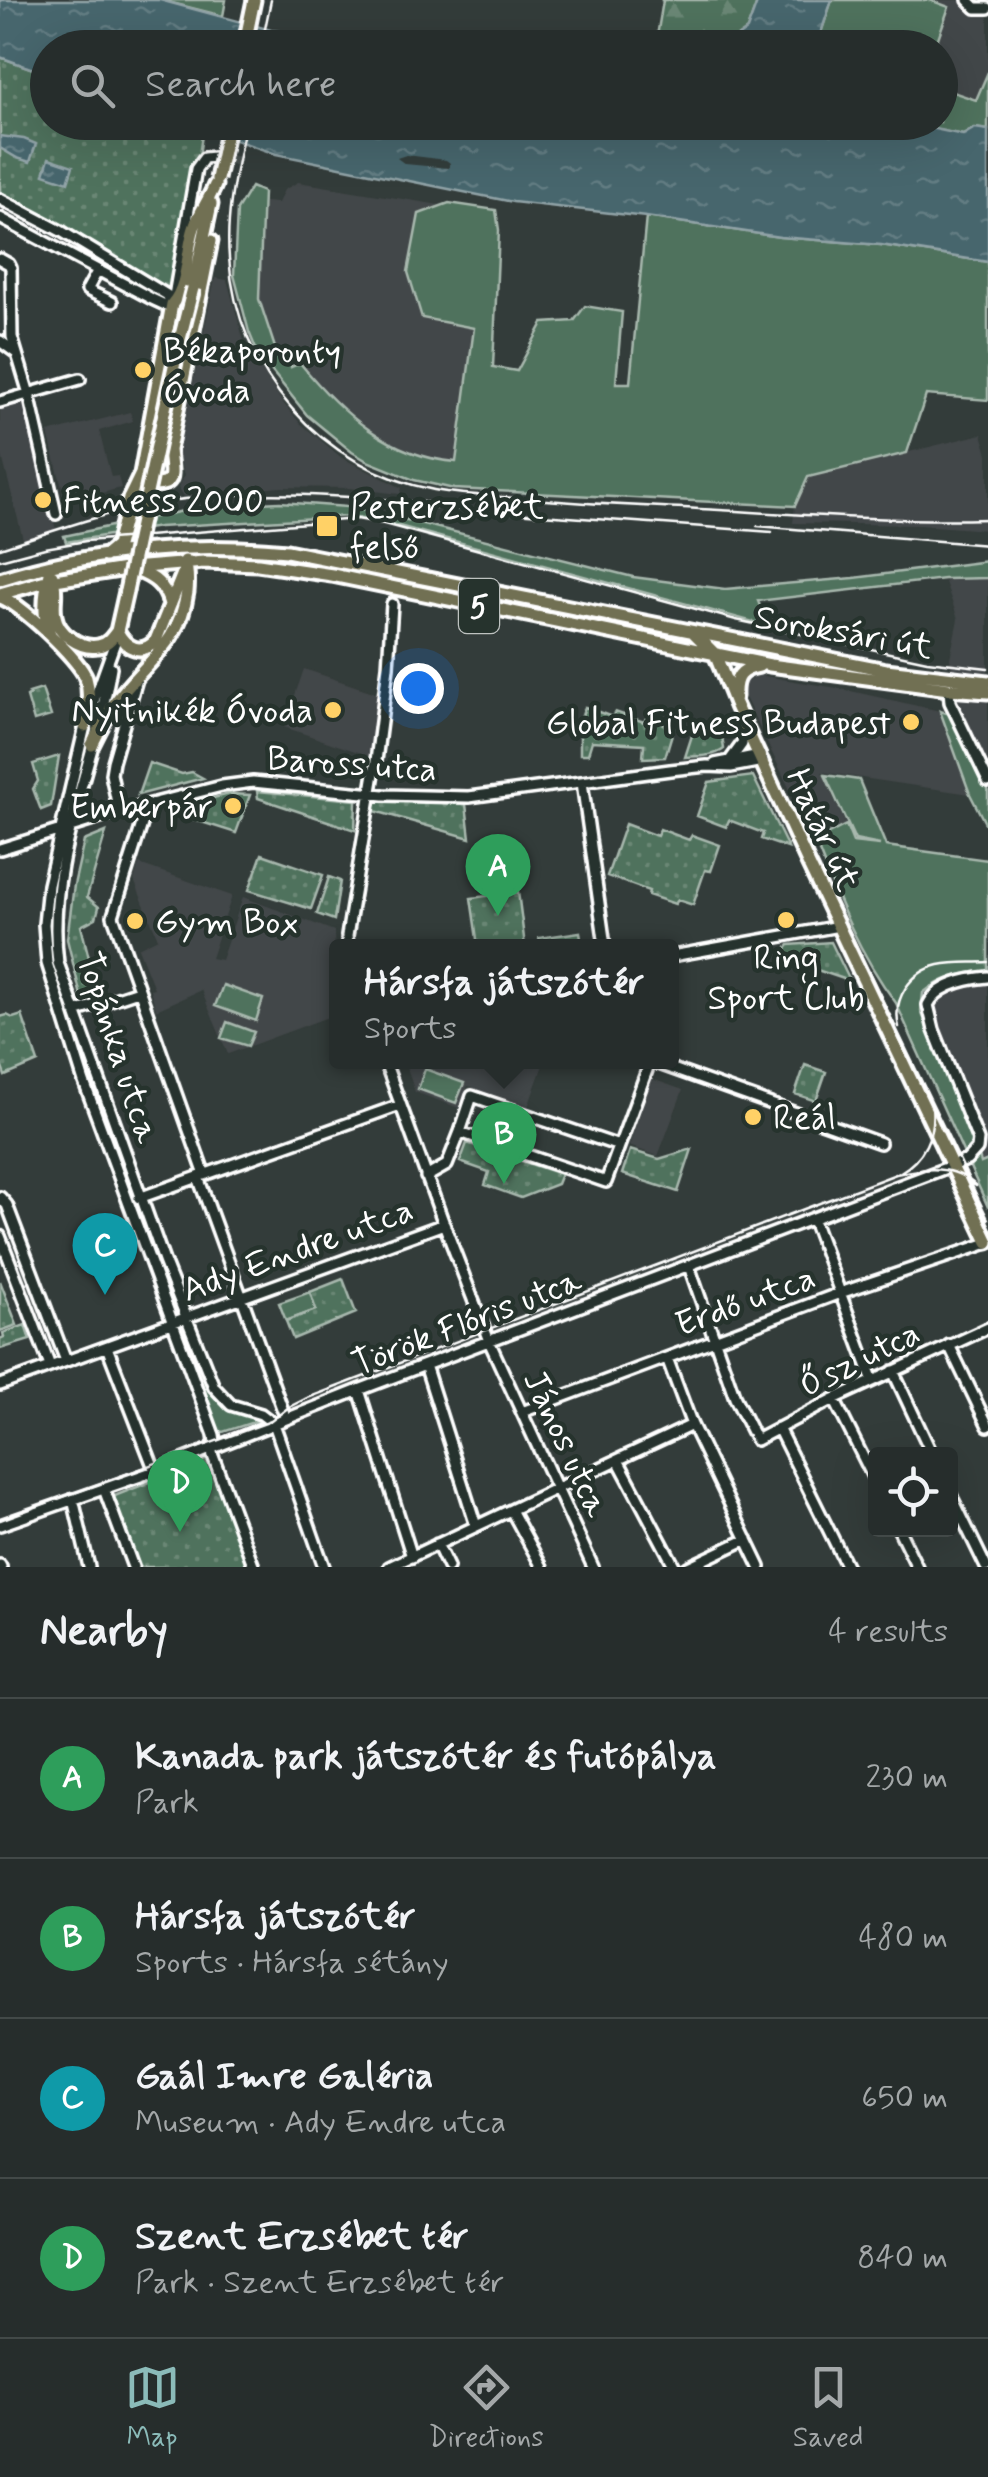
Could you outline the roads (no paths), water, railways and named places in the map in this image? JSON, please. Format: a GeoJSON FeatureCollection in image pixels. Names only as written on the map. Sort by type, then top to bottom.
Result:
{"type":"FeatureCollection","features":[{"type":"Feature","properties":{"kind":"main road"},"geometry":{"type":"LineString","coordinates":[[248,30],[254,0]]}},
{"type":"Feature","properties":{"kind":"main road"},"geometry":{"type":"LineString","coordinates":[[50,578],[58,627],[72,640],[98,647],[116,637],[225,140]]}},
{"type":"Feature","properties":{"kind":"main road"},"geometry":{"type":"LineString","coordinates":[[137,484],[164,485],[173,473],[169,450],[211,241],[216,182]]}},
{"type":"Feature","properties":{"kind":"main road"},"geometry":{"type":"LineString","coordinates":[[103,557],[117,546],[129,499],[137,484],[172,304],[182,286],[195,226],[216,182]]}},
{"type":"Feature","properties":{"kind":"main road"},"geometry":{"type":"LineString","coordinates":[[193,288],[211,241]]}},
{"type":"Feature","properties":{"kind":"main road"},"geometry":{"type":"LineString","coordinates":[[123,525],[129,541],[148,550]]}},
{"type":"Feature","properties":{"kind":"main road"},"geometry":{"type":"LineString","coordinates":[[92,745],[114,704],[178,626],[185,608],[187,564],[169,549]]}},
{"type":"Feature","properties":{"kind":"main road","name":"5"},"geometry":{"type":"LineString","coordinates":[[50,578],[60,562],[148,550],[277,550],[690,631]]}},
{"type":"Feature","properties":{"kind":"main road"},"geometry":{"type":"LineString","coordinates":[[116,637],[138,650],[151,646],[187,564],[197,554],[277,550]]}},
{"type":"Feature","properties":{"kind":"main road"},"geometry":{"type":"LineString","coordinates":[[188,580],[204,562]]}},
{"type":"Feature","properties":{"kind":"main road","name":"5"},"geometry":{"type":"LineString","coordinates":[[50,578],[204,562],[294,568],[715,654]]}},
{"type":"Feature","properties":{"kind":"main road"},"geometry":{"type":"LineString","coordinates":[[132,568],[162,585],[170,604]]}},
{"type":"Feature","properties":{"kind":"main road"},"geometry":{"type":"LineString","coordinates":[[0,579],[50,578]]}},
{"type":"Feature","properties":{"kind":"main road"},"geometry":{"type":"LineString","coordinates":[[0,596],[50,578]]}},
{"type":"Feature","properties":{"kind":"main road"},"geometry":{"type":"LineString","coordinates":[[50,578],[45,616],[52,638]]}},
{"type":"Feature","properties":{"kind":"main road"},"geometry":{"type":"LineString","coordinates":[[0,596],[17,605],[76,660],[86,676],[89,698],[85,726]]}},
{"type":"Feature","properties":{"kind":"main road"},"geometry":{"type":"LineString","coordinates":[[690,631],[715,654],[726,646],[763,644]]}},
{"type":"Feature","properties":{"kind":"main road","name":"Soroksári út"},"geometry":{"type":"LineString","coordinates":[[690,631],[886,670],[988,682]]}},
{"type":"Feature","properties":{"kind":"main road"},"geometry":{"type":"LineString","coordinates":[[679,646],[724,678]]}},
{"type":"Feature","properties":{"kind":"main road","name":"Soroksári út"},"geometry":{"type":"LineString","coordinates":[[715,654],[770,665],[988,692]]}},
{"type":"Feature","properties":{"kind":"main road","name":"Határ út"},"geometry":{"type":"LineString","coordinates":[[715,654],[802,851],[988,1242]]}},
{"type":"Feature","properties":{"kind":"main road"},"geometry":{"type":"LineString","coordinates":[[736,706],[734,687],[738,674],[747,668],[770,665]]}},
{"type":"Feature","properties":{"kind":"street"},"geometry":{"type":"LineString","coordinates":[[968,0],[976,8],[988,8]]}},
{"type":"Feature","properties":{"kind":"street"},"geometry":{"type":"LineString","coordinates":[[0,198],[62,231],[155,294],[165,306],[172,304],[196,169],[204,158],[214,156]]}},
{"type":"Feature","properties":{"kind":"street"},"geometry":{"type":"LineString","coordinates":[[0,218],[98,270],[155,294]]}},
{"type":"Feature","properties":{"kind":"street"},"geometry":{"type":"LineString","coordinates":[[0,259],[11,268],[12,338],[56,514]]}},
{"type":"Feature","properties":{"kind":"street"},"geometry":{"type":"LineString","coordinates":[[98,270],[87,290],[112,302]]}},
{"type":"Feature","properties":{"kind":"street"},"geometry":{"type":"LineString","coordinates":[[0,341],[15,352]]}},
{"type":"Feature","properties":{"kind":"street"},"geometry":{"type":"LineString","coordinates":[[0,402],[80,379]]}},
{"type":"Feature","properties":{"kind":"street"},"geometry":{"type":"LineString","coordinates":[[348,939],[388,667],[392,604]]}},
{"type":"Feature","properties":{"kind":"street","name":"Topánka utca"},"geometry":{"type":"LineString","coordinates":[[116,637],[85,726],[60,831],[45,904],[47,963],[78,1066],[215,1439],[212,1449],[254,1567]]}},
{"type":"Feature","properties":{"kind":"street","name":"Topánka utca"},"geometry":{"type":"LineString","coordinates":[[116,637],[108,688],[59,886],[55,925],[58,963],[141,1198],[214,1387],[241,1409],[267,1417],[274,1424]]}},
{"type":"Feature","properties":{"kind":"street"},"geometry":{"type":"LineString","coordinates":[[119,812],[113,790],[113,762],[138,676]]}},
{"type":"Feature","properties":{"kind":"street"},"geometry":{"type":"LineString","coordinates":[[948,689],[950,702],[988,782]]}},
{"type":"Feature","properties":{"kind":"street"},"geometry":{"type":"LineString","coordinates":[[731,759],[744,737],[743,720]]}},
{"type":"Feature","properties":{"kind":"street","name":"Baross utca"},"geometry":{"type":"LineString","coordinates":[[0,848],[119,812],[252,782],[371,794],[469,797],[761,758]]}},
{"type":"Feature","properties":{"kind":"street","name":"Baross utca"},"geometry":{"type":"LineString","coordinates":[[707,766],[731,767],[761,758]]}},
{"type":"Feature","properties":{"kind":"street"},"geometry":{"type":"LineString","coordinates":[[582,782],[604,939]]}},
{"type":"Feature","properties":{"kind":"street"},"geometry":{"type":"LineString","coordinates":[[148,805],[112,916],[286,1419]]}},
{"type":"Feature","properties":{"kind":"street"},"geometry":{"type":"LineString","coordinates":[[679,955],[839,926]]}},
{"type":"Feature","properties":{"kind":"street"},"geometry":{"type":"LineString","coordinates":[[967,1160],[978,1146],[975,1132],[928,1006],[944,988],[988,978]]}},
{"type":"Feature","properties":{"kind":"street"},"geometry":{"type":"LineString","coordinates":[[76,1012],[138,992]]}},
{"type":"Feature","properties":{"kind":"street","name":"János utca"},"geometry":{"type":"LineString","coordinates":[[387,1069],[489,1341],[593,1567]]}},
{"type":"Feature","properties":{"kind":"street"},"geometry":{"type":"LineString","coordinates":[[460,1132],[606,1182],[648,1069]]}},
{"type":"Feature","properties":{"kind":"street"},"geometry":{"type":"LineString","coordinates":[[671,1069],[880,1143]]}},
{"type":"Feature","properties":{"kind":"street"},"geometry":{"type":"LineString","coordinates":[[426,1177],[446,1165],[472,1096],[620,1146]]}},
{"type":"Feature","properties":{"kind":"street"},"geometry":{"type":"LineString","coordinates":[[128,1202],[400,1105]]}},
{"type":"Feature","properties":{"kind":"street"},"geometry":{"type":"LineString","coordinates":[[975,1132],[988,1144]]}},
{"type":"Feature","properties":{"kind":"street","name":"Török Flóris utca"},"geometry":{"type":"LineString","coordinates":[[0,1525],[155,1471],[988,1152]]}},
{"type":"Feature","properties":{"kind":"street"},"geometry":{"type":"LineString","coordinates":[[0,1197],[7,1205],[66,1361]]}},
{"type":"Feature","properties":{"kind":"street"},"geometry":{"type":"LineString","coordinates":[[813,1220],[872,1381]]}},
{"type":"Feature","properties":{"kind":"street","name":"Ady Endre utca"},"geometry":{"type":"LineString","coordinates":[[0,1385],[444,1224]]}},
{"type":"Feature","properties":{"kind":"street"},"geometry":{"type":"LineString","coordinates":[[0,1236],[50,1366]]}},
{"type":"Feature","properties":{"kind":"street","name":"Erdő utca"},"geometry":{"type":"LineString","coordinates":[[522,1412],[988,1242]]}},
{"type":"Feature","properties":{"kind":"street"},"geometry":{"type":"LineString","coordinates":[[689,1266],[716,1340]]}},
{"type":"Feature","properties":{"kind":"street","name":"Ősz utca"},"geometry":{"type":"LineString","coordinates":[[716,1340],[735,1398],[756,1440],[834,1399],[988,1328]]}},
{"type":"Feature","properties":{"kind":"street"},"geometry":{"type":"LineString","coordinates":[[950,1345],[988,1426]]}},
{"type":"Feature","properties":{"kind":"street"},"geometry":{"type":"LineString","coordinates":[[107,1346],[155,1471]]}},
{"type":"Feature","properties":{"kind":"street"},"geometry":{"type":"LineString","coordinates":[[667,1358],[692,1425],[760,1567]]}},
{"type":"Feature","properties":{"kind":"street"},"geometry":{"type":"LineString","coordinates":[[425,1366],[476,1526]]}},
{"type":"Feature","properties":{"kind":"street"},"geometry":{"type":"LineString","coordinates":[[893,1372],[929,1447]]}},
{"type":"Feature","properties":{"kind":"street"},"geometry":{"type":"LineString","coordinates":[[359,1390],[412,1556]]}},
{"type":"Feature","properties":{"kind":"street"},"geometry":{"type":"LineString","coordinates":[[834,1399],[868,1466]]}},
{"type":"Feature","properties":{"kind":"street"},"geometry":{"type":"LineString","coordinates":[[274,1424],[324,1567]]}},
{"type":"Feature","properties":{"kind":"street"},"geometry":{"type":"LineString","coordinates":[[389,1567],[692,1425]]}},
{"type":"Feature","properties":{"kind":"street"},"geometry":{"type":"LineString","coordinates":[[778,1428],[847,1567]]}},
{"type":"Feature","properties":{"kind":"street"},"geometry":{"type":"LineString","coordinates":[[618,1460],[675,1567]]}},
{"type":"Feature","properties":{"kind":"street"},"geometry":{"type":"LineString","coordinates":[[104,1488],[133,1567]]}},
{"type":"Feature","properties":{"kind":"street"},"geometry":{"type":"LineString","coordinates":[[73,1499],[89,1567]]}},
{"type":"Feature","properties":{"kind":"street"},"geometry":{"type":"LineString","coordinates":[[958,1509],[986,1567]]}},
{"type":"Feature","properties":{"kind":"street"},"geometry":{"type":"LineString","coordinates":[[512,1510],[542,1567]]}},
{"type":"Feature","properties":{"kind":"street"},"geometry":{"type":"LineString","coordinates":[[903,1537],[918,1567]]}},
{"type":"Feature","properties":{"kind":"street"},"geometry":{"type":"LineString","coordinates":[[688,1567],[746,1539]]}},
{"type":"Feature","properties":{"kind":"street"},"geometry":{"type":"LineString","coordinates":[[437,1544],[448,1567]]}},
{"type":"Feature","properties":{"kind":"water"},"geometry":{"type":"Polygon","coordinates":[[[0,0],[160,0],[271,30],[30,30],[30,68],[0,57],[0,0]]]}},
{"type":"Feature","properties":{"kind":"water"},"geometry":{"type":"Polygon","coordinates":[[[758,0],[832,0],[822,30],[747,30],[758,0]]]}},
{"type":"Feature","properties":{"kind":"water"},"geometry":{"type":"Polygon","coordinates":[[[975,128],[988,130],[988,262],[881,245],[780,237],[513,202],[276,154],[235,140],[958,140],[958,134],[975,128]]]}},
{"type":"Feature","properties":{"kind":"water"},"geometry":{"type":"Polygon","coordinates":[[[0,136],[36,144],[30,162],[0,148],[0,136]]]}},
{"type":"Feature","properties":{"kind":"water"},"geometry":{"type":"Polygon","coordinates":[[[49,158],[73,166],[68,182],[44,174],[49,158]]]}},
{"type":"Feature","properties":{"kind":"tunnel"},"geometry":{"type":"LineString","coordinates":[[218,157],[240,162]]}},
{"type":"Feature","properties":{"kind":"tram line"},"geometry":{"type":"LineString","coordinates":[[0,560],[86,541],[357,519],[736,620],[927,661],[988,668]]}},
{"type":"Feature","properties":{"kind":"tram line"},"geometry":{"type":"LineString","coordinates":[[853,939],[988,1219]]}},
{"type":"Feature","properties":{"kind":"tram line"},"geometry":{"type":"LineString","coordinates":[[899,1027],[901,997],[920,974],[939,965],[988,962]]}},
{"type":"Feature","properties":{"kind":"tram line"},"geometry":{"type":"LineString","coordinates":[[899,1173],[915,1161],[926,1145],[932,1127],[932,1106]]}},
{"type":"Feature","properties":{"kind":"tram line"},"geometry":{"type":"LineString","coordinates":[[0,1520],[271,1421],[305,1399],[896,1174],[928,1169],[948,1171],[976,1186]]}},
{"type":"Feature","properties":{"kind":"railway"},"geometry":{"type":"LineString","coordinates":[[265,30],[271,0]]}},
{"type":"Feature","properties":{"kind":"railway"},"geometry":{"type":"LineString","coordinates":[[243,140],[229,224],[229,258],[235,300],[249,340],[292,409],[355,461],[393,478],[466,494],[825,516],[988,519]]}},
{"type":"Feature","properties":{"kind":"railway"},"geometry":{"type":"LineString","coordinates":[[0,548],[122,511],[198,497],[306,495],[448,504]]}},
{"type":"Feature","properties":{"kind":"railway"},"geometry":{"type":"LineString","coordinates":[[433,507],[772,532]]}},
{"type":"Feature","properties":{"kind":"railway"},"geometry":{"type":"LineString","coordinates":[[757,526],[988,545]]}},
{"type":"Feature","properties":{"kind":"place","name":"Békaporonty Óvoda"},"geometry":{"type":"Point","coordinates":[143,370]}},
{"type":"Feature","properties":{"kind":"place","name":"Fitness 2000"},"geometry":{"type":"Point","coordinates":[43,500]}},
{"type":"Feature","properties":{"kind":"place","name":"Pesterzsébet felső"},"geometry":{"type":"Point","coordinates":[327,526]}},
{"type":"Feature","properties":{"kind":"place","name":"Nyitnikék Óvoda"},"geometry":{"type":"Point","coordinates":[333,710]}},
{"type":"Feature","properties":{"kind":"place","name":"Global Fitness Budapest"},"geometry":{"type":"Point","coordinates":[911,722]}},
{"type":"Feature","properties":{"kind":"place","name":"Emberpár"},"geometry":{"type":"Point","coordinates":[233,806]}},
{"type":"Feature","properties":{"kind":"place","name":"Kanada park játszótér és futópálya"},"geometry":{"type":"Point","coordinates":[498,916]}},
{"type":"Feature","properties":{"kind":"place","name":"Ring Sport Club"},"geometry":{"type":"Point","coordinates":[786,920]}},
{"type":"Feature","properties":{"kind":"place","name":"Gym Box"},"geometry":{"type":"Point","coordinates":[135,921]}},
{"type":"Feature","properties":{"kind":"place","name":"Reál"},"geometry":{"type":"Point","coordinates":[753,1117]}},
{"type":"Feature","properties":{"kind":"place","name":"Hársfa játszótér"},"geometry":{"type":"Point","coordinates":[504,1184]}},
{"type":"Feature","properties":{"kind":"place","name":"Gaál Imre Galéria"},"geometry":{"type":"Point","coordinates":[105,1295]}},
{"type":"Feature","properties":{"kind":"place","name":"Szent Erzsébet tér"},"geometry":{"type":"Point","coordinates":[180,1532]}}]}
